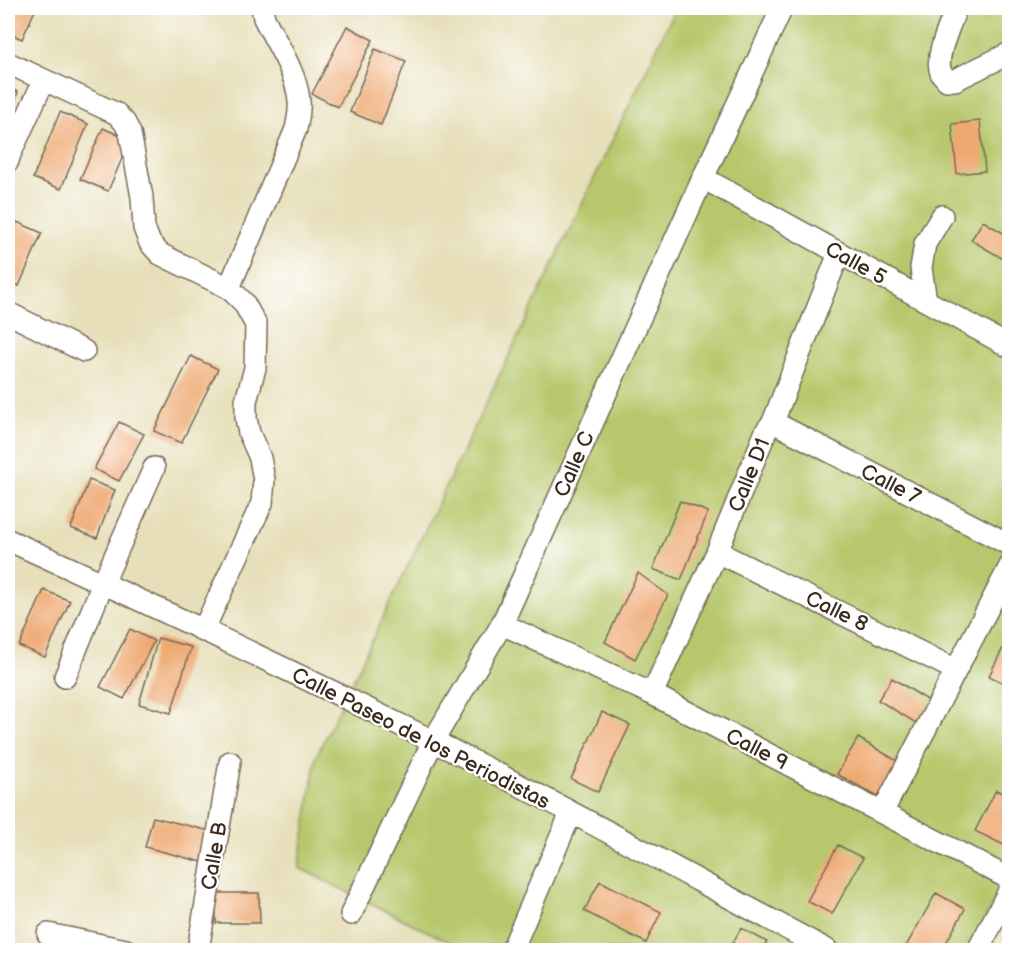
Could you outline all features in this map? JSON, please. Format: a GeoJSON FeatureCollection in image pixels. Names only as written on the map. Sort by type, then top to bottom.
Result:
{"type":"FeatureCollection","features":[{"type":"Feature","properties":{"kind":"street"},"geometry":{"type":"LineString","coordinates":[[229,288],[296,129],[299,116],[300,103],[293,76],[264,18],[262,8]]}},
{"type":"Feature","properties":{"kind":"street","name":"Calle C"},"geometry":{"type":"LineString","coordinates":[[351,914],[433,741],[502,624],[703,178],[783,8]]}},
{"type":"Feature","properties":{"kind":"street"},"geometry":{"type":"LineString","coordinates":[[956,8],[940,54],[941,73],[947,80],[955,80],[1010,53]]}},
{"type":"Feature","properties":{"kind":"street"},"geometry":{"type":"LineString","coordinates":[[8,63],[117,114],[125,123],[129,133],[142,197],[144,228],[150,243],[160,254],[229,288],[244,303],[256,325],[255,368],[246,401],[246,417],[249,433],[260,458],[264,492],[262,503],[203,631]]}},
{"type":"Feature","properties":{"kind":"street"},"geometry":{"type":"LineString","coordinates":[[8,161],[44,80]]}},
{"type":"Feature","properties":{"kind":"street","name":"Calle 5"},"geometry":{"type":"LineString","coordinates":[[703,178],[1010,347]]}},
{"type":"Feature","properties":{"kind":"street"},"geometry":{"type":"LineString","coordinates":[[926,301],[921,268],[926,244],[942,216]]}},
{"type":"Feature","properties":{"kind":"street","name":"Calle D1"},"geometry":{"type":"LineString","coordinates":[[652,694],[717,552],[766,430],[773,422],[839,253]]}},
{"type":"Feature","properties":{"kind":"street"},"geometry":{"type":"LineString","coordinates":[[8,313],[84,351]]}},
{"type":"Feature","properties":{"kind":"street","name":"Calle 7"},"geometry":{"type":"LineString","coordinates":[[773,422],[1010,545]]}},
{"type":"Feature","properties":{"kind":"street"},"geometry":{"type":"LineString","coordinates":[[65,677],[153,468]]}},
{"type":"Feature","properties":{"kind":"street","name":"Calle Paseo de los Periodistas"},"geometry":{"type":"LineString","coordinates":[[8,540],[433,741],[827,951]]}},
{"type":"Feature","properties":{"kind":"street","name":"Calle 8"},"geometry":{"type":"LineString","coordinates":[[717,552],[956,670]]}},
{"type":"Feature","properties":{"kind":"street"},"geometry":{"type":"LineString","coordinates":[[882,813],[1010,566]]}},
{"type":"Feature","properties":{"kind":"street","name":"Calle 9"},"geometry":{"type":"LineString","coordinates":[[502,624],[652,694],[1010,879]]}},
{"type":"Feature","properties":{"kind":"street","name":"Calle B"},"geometry":{"type":"LineString","coordinates":[[198,951],[230,762]]}},
{"type":"Feature","properties":{"kind":"street"},"geometry":{"type":"LineString","coordinates":[[512,951],[571,813]]}},
{"type":"Feature","properties":{"kind":"street"},"geometry":{"type":"LineString","coordinates":[[978,951],[1010,889]]}},
{"type":"Feature","properties":{"kind":"street"},"geometry":{"type":"LineString","coordinates":[[48,934],[126,951]]}},
{"type":"Feature","properties":{"kind":"green space"},"geometry":{"type":"Polygon","coordinates":[[[676,8],[1009,8],[1010,867],[969,950],[465,950],[299,868],[316,757],[676,8]]]}},
{"type":"Feature","properties":{"kind":"building"},"geometry":{"type":"Polygon","coordinates":[[[8,8],[36,8],[22,39],[8,33],[8,8]]]}},
{"type":"Feature","properties":{"kind":"building"},"geometry":{"type":"Polygon","coordinates":[[[347,26],[373,40],[338,107],[312,94],[347,26]]]}},
{"type":"Feature","properties":{"kind":"building"},"geometry":{"type":"Polygon","coordinates":[[[375,49],[406,61],[381,125],[350,112],[375,49]]]}},
{"type":"Feature","properties":{"kind":"building"},"geometry":{"type":"Polygon","coordinates":[[[8,88],[18,92],[8,120],[8,88]]]}},
{"type":"Feature","properties":{"kind":"building"},"geometry":{"type":"Polygon","coordinates":[[[60,112],[88,124],[61,189],[33,178],[60,112]]]}},
{"type":"Feature","properties":{"kind":"building"},"geometry":{"type":"Polygon","coordinates":[[[980,121],[985,171],[957,174],[952,124],[980,121]]]}},
{"type":"Feature","properties":{"kind":"building"},"geometry":{"type":"Polygon","coordinates":[[[103,128],[130,140],[108,191],[80,179],[103,128]]]}},
{"type":"Feature","properties":{"kind":"building"},"geometry":{"type":"Polygon","coordinates":[[[983,221],[1010,237],[1010,263],[971,240],[983,221]]]}},
{"type":"Feature","properties":{"kind":"building"},"geometry":{"type":"Polygon","coordinates":[[[17,222],[42,233],[19,286],[8,281],[8,244],[17,222]]]}},
{"type":"Feature","properties":{"kind":"building"},"geometry":{"type":"Polygon","coordinates":[[[191,356],[218,369],[181,443],[154,431],[191,356]]]}},
{"type":"Feature","properties":{"kind":"building"},"geometry":{"type":"Polygon","coordinates":[[[119,422],[144,434],[119,481],[94,469],[119,422]]]}},
{"type":"Feature","properties":{"kind":"building"},"geometry":{"type":"Polygon","coordinates":[[[89,480],[115,490],[97,538],[71,528],[89,480]]]}},
{"type":"Feature","properties":{"kind":"building"},"geometry":{"type":"Polygon","coordinates":[[[680,501],[708,512],[681,580],[653,569],[680,501]]]}},
{"type":"Feature","properties":{"kind":"building"},"geometry":{"type":"Polygon","coordinates":[[[638,573],[668,595],[635,659],[605,642],[638,573]]]}},
{"type":"Feature","properties":{"kind":"building"},"geometry":{"type":"Polygon","coordinates":[[[44,590],[70,601],[45,657],[19,646],[44,590]]]}},
{"type":"Feature","properties":{"kind":"building"},"geometry":{"type":"Polygon","coordinates":[[[130,629],[154,641],[124,699],[100,687],[130,629]]]}},
{"type":"Feature","properties":{"kind":"building"},"geometry":{"type":"Polygon","coordinates":[[[158,638],[191,647],[171,713],[139,704],[158,638]]]}},
{"type":"Feature","properties":{"kind":"building"},"geometry":{"type":"Polygon","coordinates":[[[1007,640],[1010,641],[1010,686],[989,676],[1007,640]]]}},
{"type":"Feature","properties":{"kind":"building"},"geometry":{"type":"Polygon","coordinates":[[[892,678],[929,701],[916,723],[878,700],[892,678]]]}},
{"type":"Feature","properties":{"kind":"building"},"geometry":{"type":"Polygon","coordinates":[[[602,712],[630,725],[598,792],[571,779],[602,712]]]}},
{"type":"Feature","properties":{"kind":"building"},"geometry":{"type":"Polygon","coordinates":[[[858,738],[899,762],[878,797],[837,774],[858,738]]]}},
{"type":"Feature","properties":{"kind":"building"},"geometry":{"type":"Polygon","coordinates":[[[996,790],[1010,797],[1010,848],[975,831],[996,790]]]}},
{"type":"Feature","properties":{"kind":"building"},"geometry":{"type":"Polygon","coordinates":[[[153,817],[210,831],[202,862],[145,847],[153,817]]]}},
{"type":"Feature","properties":{"kind":"building"},"geometry":{"type":"Polygon","coordinates":[[[838,845],[863,858],[832,914],[807,901],[838,845]]]}},
{"type":"Feature","properties":{"kind":"building"},"geometry":{"type":"Polygon","coordinates":[[[600,881],[661,912],[646,943],[584,911],[600,881]]]}},
{"type":"Feature","properties":{"kind":"building"},"geometry":{"type":"Polygon","coordinates":[[[216,893],[259,893],[260,923],[216,923],[216,893]]]}},
{"type":"Feature","properties":{"kind":"building"},"geometry":{"type":"Polygon","coordinates":[[[936,893],[965,909],[942,950],[904,950],[936,893]]]}},
{"type":"Feature","properties":{"kind":"building"},"geometry":{"type":"Polygon","coordinates":[[[741,928],[767,942],[762,950],[729,950],[741,928]]]}}]}
